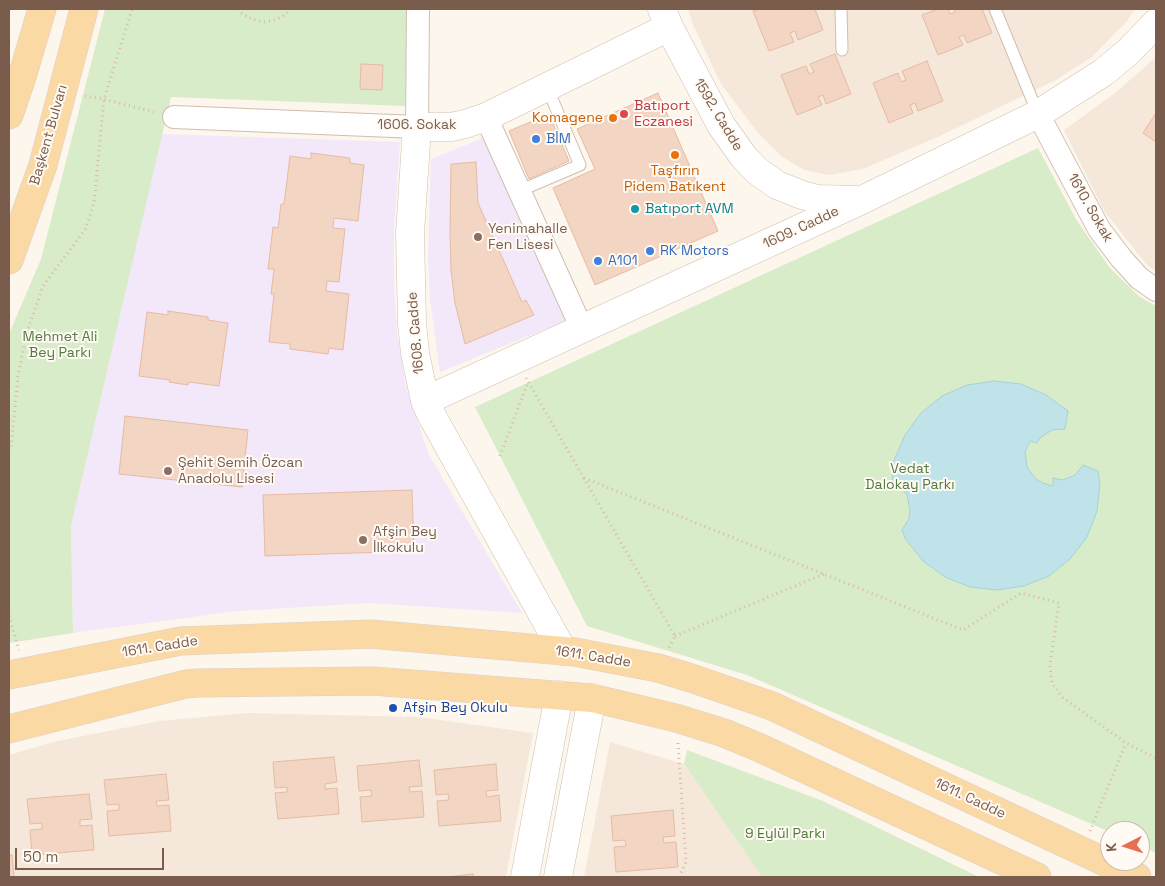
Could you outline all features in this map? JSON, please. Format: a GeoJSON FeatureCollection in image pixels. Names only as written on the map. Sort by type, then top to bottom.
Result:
{"type":"FeatureCollection","features":[{"type":"Feature","properties":{"kind":"main road"},"geometry":{"type":"LineString","coordinates":[[9,114],[15,74],[42,9]]}},
{"type":"Feature","properties":{"kind":"main road","name":"Başkent Bulvarı"},"geometry":{"type":"LineString","coordinates":[[9,260],[43,165],[84,9]]}},
{"type":"Feature","properties":{"kind":"main road","name":"1611. Cadde"},"geometry":{"type":"LineString","coordinates":[[17,674],[171,643],[375,634],[563,651],[658,668],[772,706],[1137,877]]}},
{"type":"Feature","properties":{"kind":"main road"},"geometry":{"type":"LineString","coordinates":[[9,729],[186,684],[198,683],[373,681],[592,698],[676,718],[724,733],[1037,877]]}},
{"type":"Feature","properties":{"kind":"street","name":"1608. Cadde"},"geometry":{"type":"LineString","coordinates":[[418,9],[417,127],[410,233],[412,323],[415,353],[425,401],[563,651]]}},
{"type":"Feature","properties":{"kind":"street","name":"1606. Sokak"},"geometry":{"type":"LineString","coordinates":[[174,117],[451,127],[486,118],[546,87],[666,18]]}},
{"type":"Feature","properties":{"kind":"street","name":"1592. Cadde"},"geometry":{"type":"LineString","coordinates":[[666,18],[721,125],[743,156],[756,170],[777,185],[802,195],[832,200],[862,200]]}},
{"type":"Feature","properties":{"kind":"street","name":"1609. Cadde"},"geometry":{"type":"LineString","coordinates":[[425,401],[522,371],[582,329],[862,200],[1038,114],[1104,72],[1129,51],[1156,23]]}},
{"type":"Feature","properties":{"kind":"street","name":"1610. Sokak"},"geometry":{"type":"LineString","coordinates":[[1038,114],[1099,229],[1121,258],[1140,278],[1156,290]]}},
{"type":"Feature","properties":{"kind":"street"},"geometry":{"type":"LineString","coordinates":[[486,118],[582,329]]}},
{"type":"Feature","properties":{"kind":"street"},"geometry":{"type":"LineString","coordinates":[[526,877],[559,695]]}},
{"type":"Feature","properties":{"kind":"street"},"geometry":{"type":"LineString","coordinates":[[558,877],[592,698]]}},
{"type":"Feature","properties":{"kind":"lane"},"geometry":{"type":"LineString","coordinates":[[841,9],[842,50]]}},
{"type":"Feature","properties":{"kind":"lane"},"geometry":{"type":"LineString","coordinates":[[994,9],[1038,114]]}},
{"type":"Feature","properties":{"kind":"lane"},"geometry":{"type":"LineString","coordinates":[[519,191],[580,164],[546,87]]}},
{"type":"Feature","properties":{"kind":"path"},"geometry":{"type":"LineString","coordinates":[[9,451],[11,448],[18,376],[27,332],[44,286],[85,230],[94,203],[104,99],[132,9]]}},
{"type":"Feature","properties":{"kind":"path"},"geometry":{"type":"LineString","coordinates":[[238,9],[241,13],[252,19],[264,22],[275,20],[291,9]]}},
{"type":"Feature","properties":{"kind":"path"},"geometry":{"type":"LineString","coordinates":[[62,93],[104,99],[174,117]]}},
{"type":"Feature","properties":{"kind":"path"},"geometry":{"type":"LineString","coordinates":[[500,456],[522,371]]}},
{"type":"Feature","properties":{"kind":"path"},"geometry":{"type":"LineString","coordinates":[[522,371],[675,636]]}},
{"type":"Feature","properties":{"kind":"path"},"geometry":{"type":"LineString","coordinates":[[584,478],[963,630],[1021,593],[1059,603],[1050,665],[1052,683],[1062,697],[1126,743],[1156,758]]}},
{"type":"Feature","properties":{"kind":"path"},"geometry":{"type":"LineString","coordinates":[[658,668],[675,636],[824,574]]}},
{"type":"Feature","properties":{"kind":"path"},"geometry":{"type":"LineString","coordinates":[[9,616],[17,674]]}},
{"type":"Feature","properties":{"kind":"path"},"geometry":{"type":"LineString","coordinates":[[676,718],[686,862],[679,877]]}},
{"type":"Feature","properties":{"kind":"path"},"geometry":{"type":"LineString","coordinates":[[1081,851],[1126,743]]}},
{"type":"Feature","properties":{"kind":"shaded area"},"geometry":{"type":"Polygon","coordinates":[[[688,9],[1135,9],[1127,21],[1092,57],[1056,80],[940,136],[863,169],[829,175],[804,170],[781,156],[758,133],[721,84],[693,25],[688,9]]]}},
{"type":"Feature","properties":{"kind":"shaded area"},"geometry":{"type":"Polygon","coordinates":[[[1156,57],[1156,271],[1147,265],[1104,211],[1064,130],[1115,93],[1156,57]]]}},
{"type":"Feature","properties":{"kind":"shaded area"},"geometry":{"type":"Polygon","coordinates":[[[162,134],[400,142],[394,230],[394,282],[397,332],[406,387],[429,455],[522,613],[369,603],[238,611],[73,633],[71,526],[162,134]]]}},
{"type":"Feature","properties":{"kind":"shaded area","name":"Yenimahalle Fen Lisesi"},"geometry":{"type":"Polygon","coordinates":[[[485,137],[565,321],[440,372],[430,299],[428,256],[431,159],[485,137]]]}},
{"type":"Feature","properties":{"kind":"shaded area"},"geometry":{"type":"Polygon","coordinates":[[[248,713],[419,717],[533,733],[506,877],[9,877],[9,755],[53,742],[159,721],[248,713]]]}},
{"type":"Feature","properties":{"kind":"shaded area"},"geometry":{"type":"Polygon","coordinates":[[[610,742],[684,764],[762,877],[584,877],[610,742]]]}},
{"type":"Feature","properties":{"kind":"green space","name":"Mehmet Ali Bey Parkı"},"geometry":{"type":"Polygon","coordinates":[[[105,9],[408,9],[405,106],[171,97],[71,526],[73,633],[9,643],[9,334],[41,259],[105,9]]]}},
{"type":"Feature","properties":{"kind":"green space","name":"Vedat Dalokay Parkı"},"geometry":{"type":"Polygon","coordinates":[[[1038,148],[1077,221],[1110,268],[1140,297],[1156,306],[1156,853],[1150,850],[1150,821],[1100,821],[1100,828],[747,675],[587,626],[475,407],[1038,148]]]}},
{"type":"Feature","properties":{"kind":"green space","name":"9 Eylül Parkı"},"geometry":{"type":"Polygon","coordinates":[[[687,750],[823,801],[979,877],[762,877],[684,764],[687,750]]]}},
{"type":"Feature","properties":{"kind":"water"},"geometry":{"type":"Polygon","coordinates":[[[994,381],[1021,384],[1046,395],[1068,411],[1065,429],[1052,430],[1041,437],[1037,443],[1030,441],[1028,445],[1025,452],[1027,467],[1036,479],[1053,486],[1053,478],[1062,480],[1075,475],[1083,465],[1098,471],[1100,484],[1097,511],[1087,537],[1070,559],[1049,576],[1024,586],[997,590],[970,587],[945,577],[923,561],[906,540],[902,530],[909,519],[910,511],[907,495],[892,482],[894,460],[905,435],[921,413],[942,396],[967,385],[994,381]]]}},
{"type":"Feature","properties":{"kind":"building"},"geometry":{"type":"Polygon","coordinates":[[[760,9],[815,9],[823,30],[798,40],[795,31],[790,33],[794,42],[769,51],[753,11],[760,9]]]}},
{"type":"Feature","properties":{"kind":"building"},"geometry":{"type":"Polygon","coordinates":[[[938,9],[948,9],[950,14],[955,12],[954,9],[982,9],[992,33],[967,43],[964,35],[959,37],[963,45],[938,55],[922,15],[938,9]]]}},
{"type":"Feature","properties":{"kind":"building"},"geometry":{"type":"Polygon","coordinates":[[[835,54],[851,94],[826,104],[823,95],[818,97],[822,105],[797,115],[781,75],[806,66],[809,74],[814,72],[810,64],[835,54]]]}},
{"type":"Feature","properties":{"kind":"building"},"geometry":{"type":"Polygon","coordinates":[[[927,61],[943,101],[918,111],[915,103],[910,105],[913,113],[889,123],[873,83],[898,73],[901,82],[906,80],[902,71],[927,61]]]}},
{"type":"Feature","properties":{"kind":"building"},"geometry":{"type":"Polygon","coordinates":[[[361,64],[383,65],[382,90],[360,89],[361,64]]]}},
{"type":"Feature","properties":{"kind":"building","name":"Batıport AVM"},"geometry":{"type":"Polygon","coordinates":[[[658,93],[718,231],[595,285],[553,188],[595,169],[577,129],[658,93]]]}},
{"type":"Feature","properties":{"kind":"building"},"geometry":{"type":"Polygon","coordinates":[[[1156,113],[1156,142],[1143,133],[1156,113]]]}},
{"type":"Feature","properties":{"kind":"building","name":"BİM"},"geometry":{"type":"Polygon","coordinates":[[[549,114],[569,161],[529,179],[509,131],[549,114]]]}},
{"type":"Feature","properties":{"kind":"building"},"geometry":{"type":"Polygon","coordinates":[[[311,153],[350,158],[350,163],[364,165],[358,221],[334,218],[333,228],[345,229],[339,282],[327,281],[326,291],[349,294],[343,350],[329,348],[328,354],[290,349],[290,344],[269,342],[274,294],[271,294],[274,269],[268,269],[273,227],[278,228],[281,204],[284,204],[290,156],[311,159],[311,153]]]}},
{"type":"Feature","properties":{"kind":"building"},"geometry":{"type":"Polygon","coordinates":[[[476,162],[478,203],[522,302],[526,300],[534,315],[465,344],[455,303],[451,270],[451,164],[476,162]]]}},
{"type":"Feature","properties":{"kind":"building"},"geometry":{"type":"Polygon","coordinates":[[[168,311],[208,317],[208,320],[228,323],[219,386],[189,382],[188,385],[169,382],[170,380],[139,376],[147,312],[168,315],[168,311]]]}},
{"type":"Feature","properties":{"kind":"building"},"geometry":{"type":"Polygon","coordinates":[[[125,416],[248,430],[242,487],[119,474],[125,416]]]}},
{"type":"Feature","properties":{"kind":"building"},"geometry":{"type":"Polygon","coordinates":[[[412,490],[414,551],[265,556],[263,495],[412,490]]]}},
{"type":"Feature","properties":{"kind":"building"},"geometry":{"type":"Polygon","coordinates":[[[334,757],[337,782],[325,784],[325,789],[337,788],[339,814],[278,819],[275,793],[287,792],[287,787],[275,788],[273,762],[334,757]]]}},
{"type":"Feature","properties":{"kind":"building"},"geometry":{"type":"Polygon","coordinates":[[[419,760],[422,786],[409,787],[410,792],[422,791],[424,817],[362,822],[360,797],[372,796],[371,790],[359,791],[357,766],[419,760]]]}},
{"type":"Feature","properties":{"kind":"building"},"geometry":{"type":"Polygon","coordinates":[[[496,764],[498,790],[486,791],[487,797],[499,795],[501,821],[439,826],[437,801],[449,800],[448,794],[436,795],[434,770],[496,764]]]}},
{"type":"Feature","properties":{"kind":"building"},"geometry":{"type":"Polygon","coordinates":[[[166,774],[169,800],[156,801],[157,806],[169,805],[171,831],[109,836],[107,811],[119,810],[119,804],[107,805],[104,780],[166,774]]]}},
{"type":"Feature","properties":{"kind":"building"},"geometry":{"type":"Polygon","coordinates":[[[89,794],[92,819],[80,820],[80,826],[92,825],[94,850],[32,855],[30,830],[42,829],[42,823],[30,824],[27,799],[89,794]]]}},
{"type":"Feature","properties":{"kind":"building"},"geometry":{"type":"Polygon","coordinates":[[[673,810],[675,836],[663,837],[664,843],[676,842],[678,867],[616,872],[614,847],[626,846],[625,840],[613,841],[611,816],[673,810]]]}},
{"type":"Feature","properties":{"kind":"building"},"geometry":{"type":"Polygon","coordinates":[[[12,855],[14,877],[9,877],[9,856],[12,855]]]}},
{"type":"Feature","properties":{"kind":"building"},"geometry":{"type":"Polygon","coordinates":[[[473,874],[473,877],[447,877],[473,874]]]}},
{"type":"Feature","properties":{"kind":"place","name":"Batıport Eczanesi"},"geometry":{"type":"Point","coordinates":[624,114]}},
{"type":"Feature","properties":{"kind":"place","name":"Komagene"},"geometry":{"type":"Point","coordinates":[613,118]}},
{"type":"Feature","properties":{"kind":"place","name":"BİM"},"geometry":{"type":"Point","coordinates":[536,139]}},
{"type":"Feature","properties":{"kind":"place","name":"Taşfırın Pidem Batıkent"},"geometry":{"type":"Point","coordinates":[675,155]}},
{"type":"Feature","properties":{"kind":"place","name":"Batıport AVM"},"geometry":{"type":"Point","coordinates":[635,209]}},
{"type":"Feature","properties":{"kind":"place","name":"Yenimahalle Fen Lisesi"},"geometry":{"type":"Point","coordinates":[478,237]}},
{"type":"Feature","properties":{"kind":"place","name":"RK Motors"},"geometry":{"type":"Point","coordinates":[650,251]}},
{"type":"Feature","properties":{"kind":"place","name":"A101"},"geometry":{"type":"Point","coordinates":[598,261]}},
{"type":"Feature","properties":{"kind":"place","name":"Şehit Semih Özcan Anadolu Lisesi"},"geometry":{"type":"Point","coordinates":[168,471]}},
{"type":"Feature","properties":{"kind":"place","name":"Afşin Bey İlkokulu"},"geometry":{"type":"Point","coordinates":[363,540]}},
{"type":"Feature","properties":{"kind":"place","name":"Afşin Bey Okulu"},"geometry":{"type":"Point","coordinates":[393,708]}}]}
